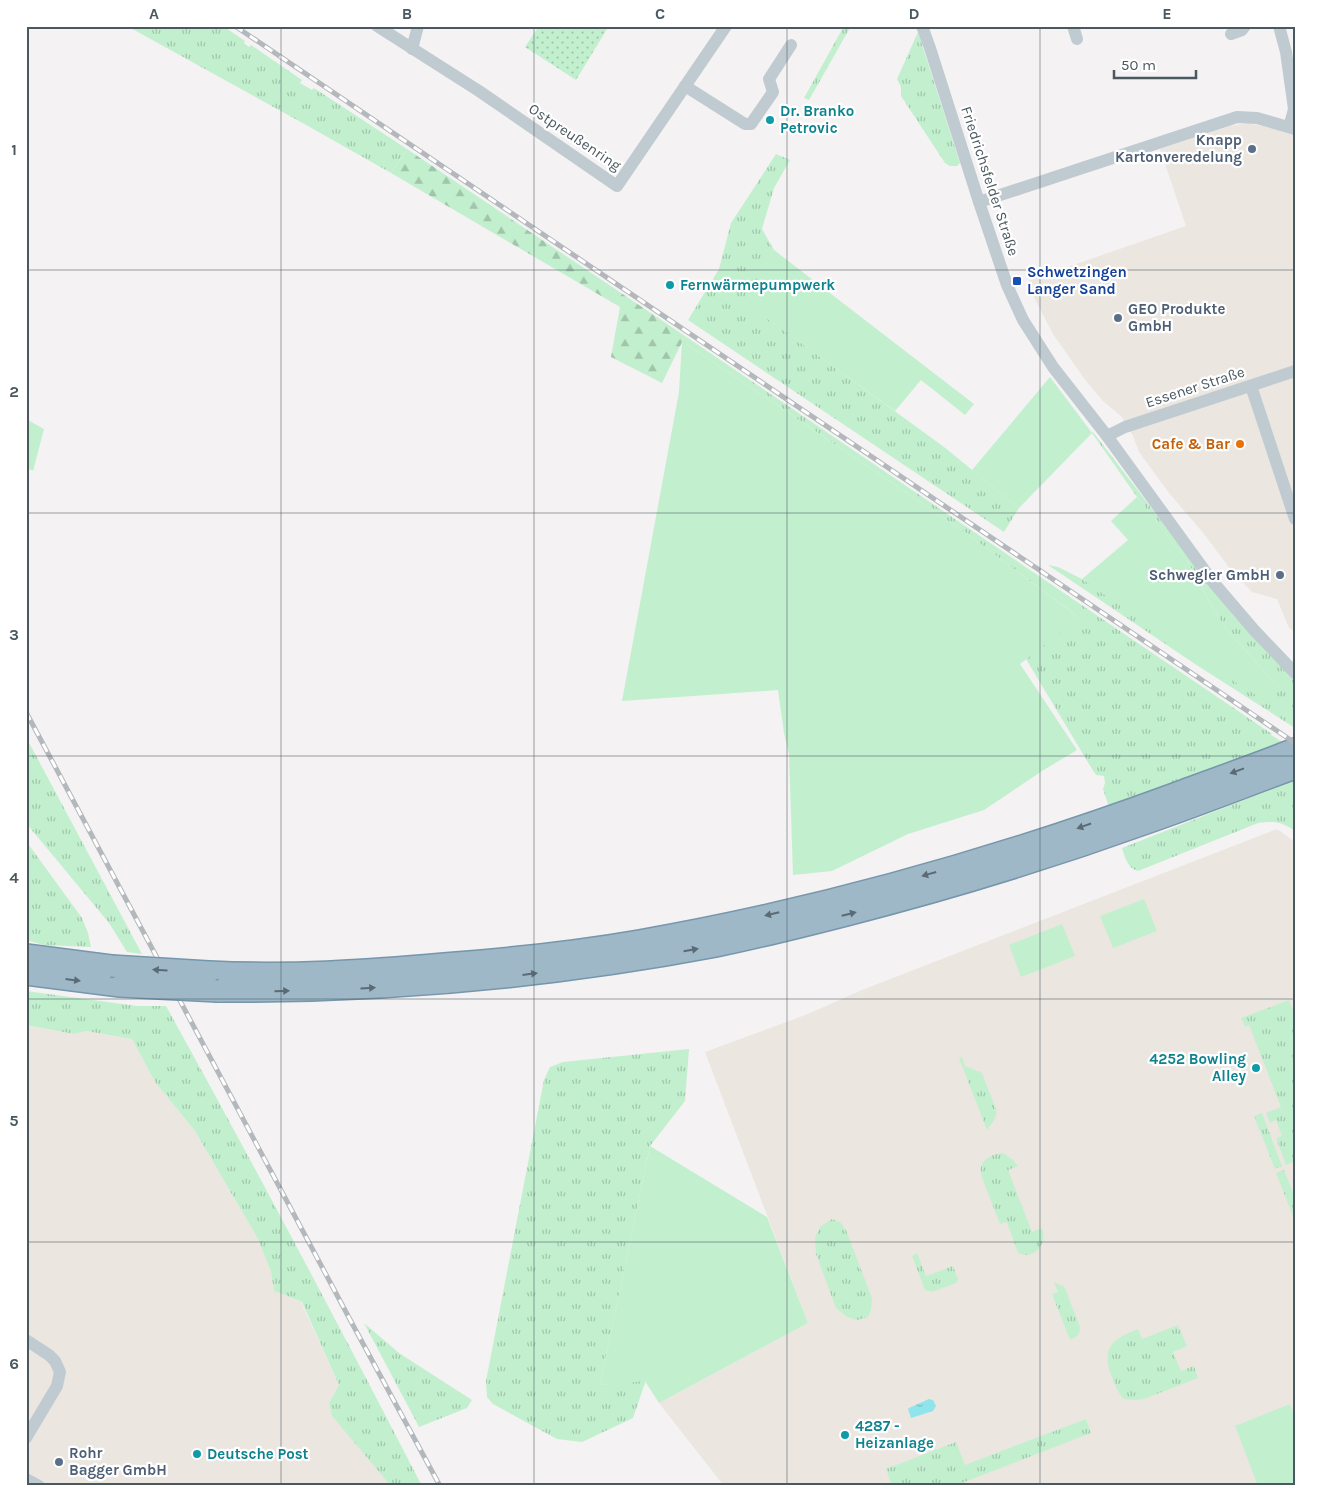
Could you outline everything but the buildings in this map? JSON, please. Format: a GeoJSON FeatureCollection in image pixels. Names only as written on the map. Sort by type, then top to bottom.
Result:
{"type":"FeatureCollection","features":[{"type":"Feature","properties":{"kind":"highway"},"geometry":{"type":"LineString","coordinates":[[26,974],[120,986],[214,982],[259,974],[395,969],[491,960],[637,941],[712,928],[878,889],[1006,852],[1148,804],[1295,749]]}},
{"type":"Feature","properties":{"kind":"highway"},"geometry":{"type":"LineString","coordinates":[[26,955],[214,982],[319,990],[399,987],[575,969],[718,945],[817,923],[906,900],[1042,859],[1150,822],[1295,768]]}},
{"type":"Feature","properties":{"kind":"street"},"geometry":{"type":"LineString","coordinates":[[377,26],[412,49],[418,26]]}},
{"type":"Feature","properties":{"kind":"street","name":"Ostpreußenring"},"geometry":{"type":"LineString","coordinates":[[412,49],[479,91],[618,186],[726,26]]}},
{"type":"Feature","properties":{"kind":"street","name":"Friedrichsfelder Straße"},"geometry":{"type":"LineString","coordinates":[[922,26],[1007,285],[1023,320],[1053,367],[1107,436],[1213,582],[1254,630],[1295,673]]}},
{"type":"Feature","properties":{"kind":"street"},"geometry":{"type":"LineString","coordinates":[[1072,26],[1077,39]]}},
{"type":"Feature","properties":{"kind":"street"},"geometry":{"type":"LineString","coordinates":[[1231,34],[1242,30],[1245,26]]}},
{"type":"Feature","properties":{"kind":"street"},"geometry":{"type":"LineString","coordinates":[[979,202],[1237,117],[1257,118],[1292,128],[1294,108],[1286,52],[1279,26]]}},
{"type":"Feature","properties":{"kind":"street"},"geometry":{"type":"LineString","coordinates":[[685,86],[745,124],[751,124],[773,92],[769,78],[791,44]]}},
{"type":"Feature","properties":{"kind":"street","name":"Essener Straße"},"geometry":{"type":"LineString","coordinates":[[1107,436],[1125,427],[1295,371]]}},
{"type":"Feature","properties":{"kind":"street"},"geometry":{"type":"LineString","coordinates":[[1251,386],[1295,519]]}},
{"type":"Feature","properties":{"kind":"street"},"geometry":{"type":"LineString","coordinates":[[26,1340],[50,1355],[56,1361],[60,1372],[57,1386],[26,1438]]}},
{"type":"Feature","properties":{"kind":"street"},"geometry":{"type":"LineString","coordinates":[[26,1479],[39,1486]]}},
{"type":"Feature","properties":{"kind":"shaded area"},"geometry":{"type":"Polygon","coordinates":[[[1248,123],[1295,133],[1295,631],[1289,628],[1277,599],[1252,592],[1231,570],[1204,534],[1169,493],[1139,452],[1133,436],[1121,416],[1103,401],[1086,381],[1053,334],[1027,284],[1030,280],[1186,226],[1160,149],[1230,126],[1248,123]]]}},
{"type":"Feature","properties":{"kind":"shaded area"},"geometry":{"type":"Polygon","coordinates":[[[1277,829],[1295,842],[1295,1486],[724,1486],[659,1403],[808,1323],[705,1052],[808,1014],[862,990],[1277,829]]]}},
{"type":"Feature","properties":{"kind":"shaded area"},"geometry":{"type":"Polygon","coordinates":[[[26,1025],[74,1034],[85,1031],[132,1039],[155,1082],[195,1131],[258,1239],[271,1272],[274,1291],[301,1302],[339,1385],[329,1403],[391,1486],[26,1486],[26,1025]]]}},
{"type":"Feature","properties":{"kind":"green space"},"geometry":{"type":"Polygon","coordinates":[[[127,26],[223,26],[245,41],[244,43],[249,47],[251,45],[302,80],[300,83],[312,90],[314,88],[407,149],[391,173],[127,26]]]}},
{"type":"Feature","properties":{"kind":"green space"},"geometry":{"type":"Polygon","coordinates":[[[539,26],[602,26],[607,29],[576,80],[525,47],[539,26]]]}},
{"type":"Feature","properties":{"kind":"green space"},"geometry":{"type":"Polygon","coordinates":[[[844,26],[851,26],[809,100],[804,98],[844,26]]]}},
{"type":"Feature","properties":{"kind":"green space"},"geometry":{"type":"Polygon","coordinates":[[[918,32],[960,163],[957,166],[950,166],[945,163],[901,96],[901,87],[897,79],[918,32]]]}},
{"type":"Feature","properties":{"kind":"green space"},"geometry":{"type":"Polygon","coordinates":[[[407,149],[685,336],[662,383],[611,357],[620,307],[391,173],[407,149]]]}},
{"type":"Feature","properties":{"kind":"green space"},"geometry":{"type":"Polygon","coordinates":[[[776,154],[790,160],[774,188],[762,229],[774,250],[745,302],[944,447],[1019,508],[1004,532],[688,320],[719,269],[731,223],[776,154]]]}},
{"type":"Feature","properties":{"kind":"green space"},"geometry":{"type":"Polygon","coordinates":[[[774,250],[974,404],[965,415],[921,380],[895,411],[744,302],[774,250]]]}},
{"type":"Feature","properties":{"kind":"green space"},"geometry":{"type":"Polygon","coordinates":[[[685,336],[1284,743],[1110,810],[1103,789],[1105,783],[1104,776],[1096,775],[1026,659],[1078,617],[966,533],[682,341],[685,336]]]}},
{"type":"Feature","properties":{"kind":"green space"},"geometry":{"type":"Polygon","coordinates":[[[682,341],[966,533],[1079,618],[1020,664],[1077,750],[984,810],[908,834],[832,871],[793,875],[789,754],[778,690],[622,701],[679,392],[682,341]]]}},
{"type":"Feature","properties":{"kind":"green space"},"geometry":{"type":"Polygon","coordinates":[[[1050,377],[1092,433],[1019,508],[972,470],[1050,377]]]}},
{"type":"Feature","properties":{"kind":"green space"},"geometry":{"type":"Polygon","coordinates":[[[26,419],[44,429],[33,471],[26,467],[26,419]]]}},
{"type":"Feature","properties":{"kind":"green space"},"geometry":{"type":"Polygon","coordinates":[[[1093,432],[1235,617],[1295,681],[1295,728],[1195,664],[1048,565],[1058,567],[1082,579],[1276,684],[1227,630],[1188,562],[1137,497],[1093,432]]]}},
{"type":"Feature","properties":{"kind":"green space"},"geometry":{"type":"Polygon","coordinates":[[[1137,497],[1188,562],[1227,630],[1276,684],[1256,695],[1189,654],[1082,579],[1128,540],[1111,521],[1137,497]]]}},
{"type":"Feature","properties":{"kind":"green space"},"geometry":{"type":"Polygon","coordinates":[[[26,737],[142,954],[127,952],[109,923],[26,823],[26,737]]]}},
{"type":"Feature","properties":{"kind":"green space"},"geometry":{"type":"Polygon","coordinates":[[[1295,780],[1295,831],[1277,822],[1258,823],[1138,871],[1134,870],[1127,862],[1122,848],[1295,780]]]}},
{"type":"Feature","properties":{"kind":"green space"},"geometry":{"type":"Polygon","coordinates":[[[26,841],[82,918],[91,947],[44,945],[26,940],[26,841]]]}},
{"type":"Feature","properties":{"kind":"green space"},"geometry":{"type":"Polygon","coordinates":[[[1144,899],[1157,931],[1113,948],[1100,916],[1144,899]]]}},
{"type":"Feature","properties":{"kind":"green space"},"geometry":{"type":"Polygon","coordinates":[[[1062,924],[1075,956],[1021,977],[1009,945],[1062,924]]]}},
{"type":"Feature","properties":{"kind":"green space"},"geometry":{"type":"Polygon","coordinates":[[[26,991],[137,1006],[166,1006],[296,1245],[422,1486],[391,1486],[332,1416],[329,1403],[339,1385],[302,1302],[274,1291],[271,1272],[258,1239],[195,1131],[155,1082],[132,1039],[86,1031],[74,1034],[26,1025],[26,991]]]}},
{"type":"Feature","properties":{"kind":"green space"},"geometry":{"type":"Polygon","coordinates":[[[1289,1000],[1295,1016],[1295,1161],[1286,1165],[1276,1138],[1282,1136],[1276,1120],[1270,1123],[1266,1113],[1281,1107],[1249,1025],[1245,1027],[1241,1018],[1289,1000]]]}},
{"type":"Feature","properties":{"kind":"green space"},"geometry":{"type":"Polygon","coordinates":[[[689,1049],[685,1101],[650,1146],[600,1385],[646,1380],[633,1418],[582,1442],[557,1439],[493,1404],[487,1397],[486,1381],[544,1080],[550,1067],[563,1062],[689,1049]]]}},
{"type":"Feature","properties":{"kind":"green space"},"geometry":{"type":"Polygon","coordinates":[[[962,1057],[965,1066],[982,1073],[996,1109],[993,1122],[987,1130],[959,1058],[962,1057]]]}},
{"type":"Feature","properties":{"kind":"green space"},"geometry":{"type":"Polygon","coordinates":[[[1262,1113],[1282,1166],[1275,1169],[1254,1116],[1262,1113]]]}},
{"type":"Feature","properties":{"kind":"green space"},"geometry":{"type":"Polygon","coordinates":[[[650,1146],[767,1217],[808,1323],[659,1403],[645,1381],[600,1385],[650,1146]]]}},
{"type":"Feature","properties":{"kind":"green space"},"geometry":{"type":"Polygon","coordinates":[[[1003,1153],[1018,1166],[1008,1170],[1032,1232],[1042,1228],[1043,1240],[1038,1250],[1034,1253],[1024,1255],[1018,1253],[1007,1222],[1000,1224],[981,1175],[983,1162],[986,1159],[1003,1153]]]}},
{"type":"Feature","properties":{"kind":"green space"},"geometry":{"type":"Polygon","coordinates":[[[1284,1170],[1295,1197],[1295,1221],[1276,1173],[1284,1170]]]}},
{"type":"Feature","properties":{"kind":"green space"},"geometry":{"type":"Polygon","coordinates":[[[832,1219],[840,1222],[846,1230],[872,1298],[868,1317],[857,1320],[847,1317],[836,1308],[816,1254],[815,1238],[820,1227],[832,1219]]]}},
{"type":"Feature","properties":{"kind":"green space"},"geometry":{"type":"Polygon","coordinates":[[[917,1253],[926,1276],[953,1266],[958,1279],[956,1283],[932,1292],[925,1290],[912,1256],[917,1253]]]}},
{"type":"Feature","properties":{"kind":"green space"},"geometry":{"type":"Polygon","coordinates":[[[1054,1283],[1064,1286],[1080,1327],[1078,1335],[1070,1340],[1052,1294],[1058,1292],[1054,1283]]]}},
{"type":"Feature","properties":{"kind":"green space"},"geometry":{"type":"Polygon","coordinates":[[[364,1323],[399,1353],[472,1400],[467,1408],[419,1427],[364,1323]]]}},
{"type":"Feature","properties":{"kind":"green space"},"geometry":{"type":"Polygon","coordinates":[[[1178,1325],[1187,1346],[1173,1352],[1181,1371],[1194,1366],[1198,1378],[1144,1399],[1124,1399],[1116,1388],[1108,1365],[1107,1357],[1111,1345],[1122,1336],[1138,1329],[1142,1339],[1178,1325]]]}},
{"type":"Feature","properties":{"kind":"green space"},"geometry":{"type":"Polygon","coordinates":[[[1290,1404],[1295,1417],[1295,1486],[1258,1486],[1235,1426],[1290,1404]]]}},
{"type":"Feature","properties":{"kind":"green space"},"geometry":{"type":"Polygon","coordinates":[[[1086,1419],[1091,1433],[954,1486],[892,1486],[886,1469],[956,1442],[965,1465],[1086,1419]]]}},
{"type":"Feature","properties":{"kind":"water"},"geometry":{"type":"Polygon","coordinates":[[[929,1399],[933,1400],[936,1406],[933,1411],[911,1418],[908,1409],[929,1399]]]}},
{"type":"Feature","properties":{"kind":"railway"},"geometry":{"type":"LineString","coordinates":[[235,26],[1295,743]]}},
{"type":"Feature","properties":{"kind":"railway"},"geometry":{"type":"LineString","coordinates":[[26,712],[440,1486]]}},
{"type":"Feature","properties":{"kind":"place","name":"Dr. Branko Petrovic"},"geometry":{"type":"Point","coordinates":[770,120]}},
{"type":"Feature","properties":{"kind":"place","name":"Knapp Kartonveredelung"},"geometry":{"type":"Point","coordinates":[1252,149]}},
{"type":"Feature","properties":{"kind":"place","name":"Schwetzingen Langer Sand"},"geometry":{"type":"Point","coordinates":[1017,281]}},
{"type":"Feature","properties":{"kind":"place","name":"Fernwärmepumpwerk"},"geometry":{"type":"Point","coordinates":[670,285]}},
{"type":"Feature","properties":{"kind":"place","name":"GEO Produkte GmbH"},"geometry":{"type":"Point","coordinates":[1118,318]}},
{"type":"Feature","properties":{"kind":"place","name":"Cafe & Bar"},"geometry":{"type":"Point","coordinates":[1240,444]}},
{"type":"Feature","properties":{"kind":"place","name":"Schwegler GmbH"},"geometry":{"type":"Point","coordinates":[1280,575]}},
{"type":"Feature","properties":{"kind":"place","name":"4252 Bowling Alley"},"geometry":{"type":"Point","coordinates":[1256,1068]}},
{"type":"Feature","properties":{"kind":"place","name":"4287 - Heizanlage"},"geometry":{"type":"Point","coordinates":[845,1435]}},
{"type":"Feature","properties":{"kind":"place","name":"Deutsche Post"},"geometry":{"type":"Point","coordinates":[197,1454]}},
{"type":"Feature","properties":{"kind":"place","name":"Rohr Bagger GmbH"},"geometry":{"type":"Point","coordinates":[59,1462]}}]}
